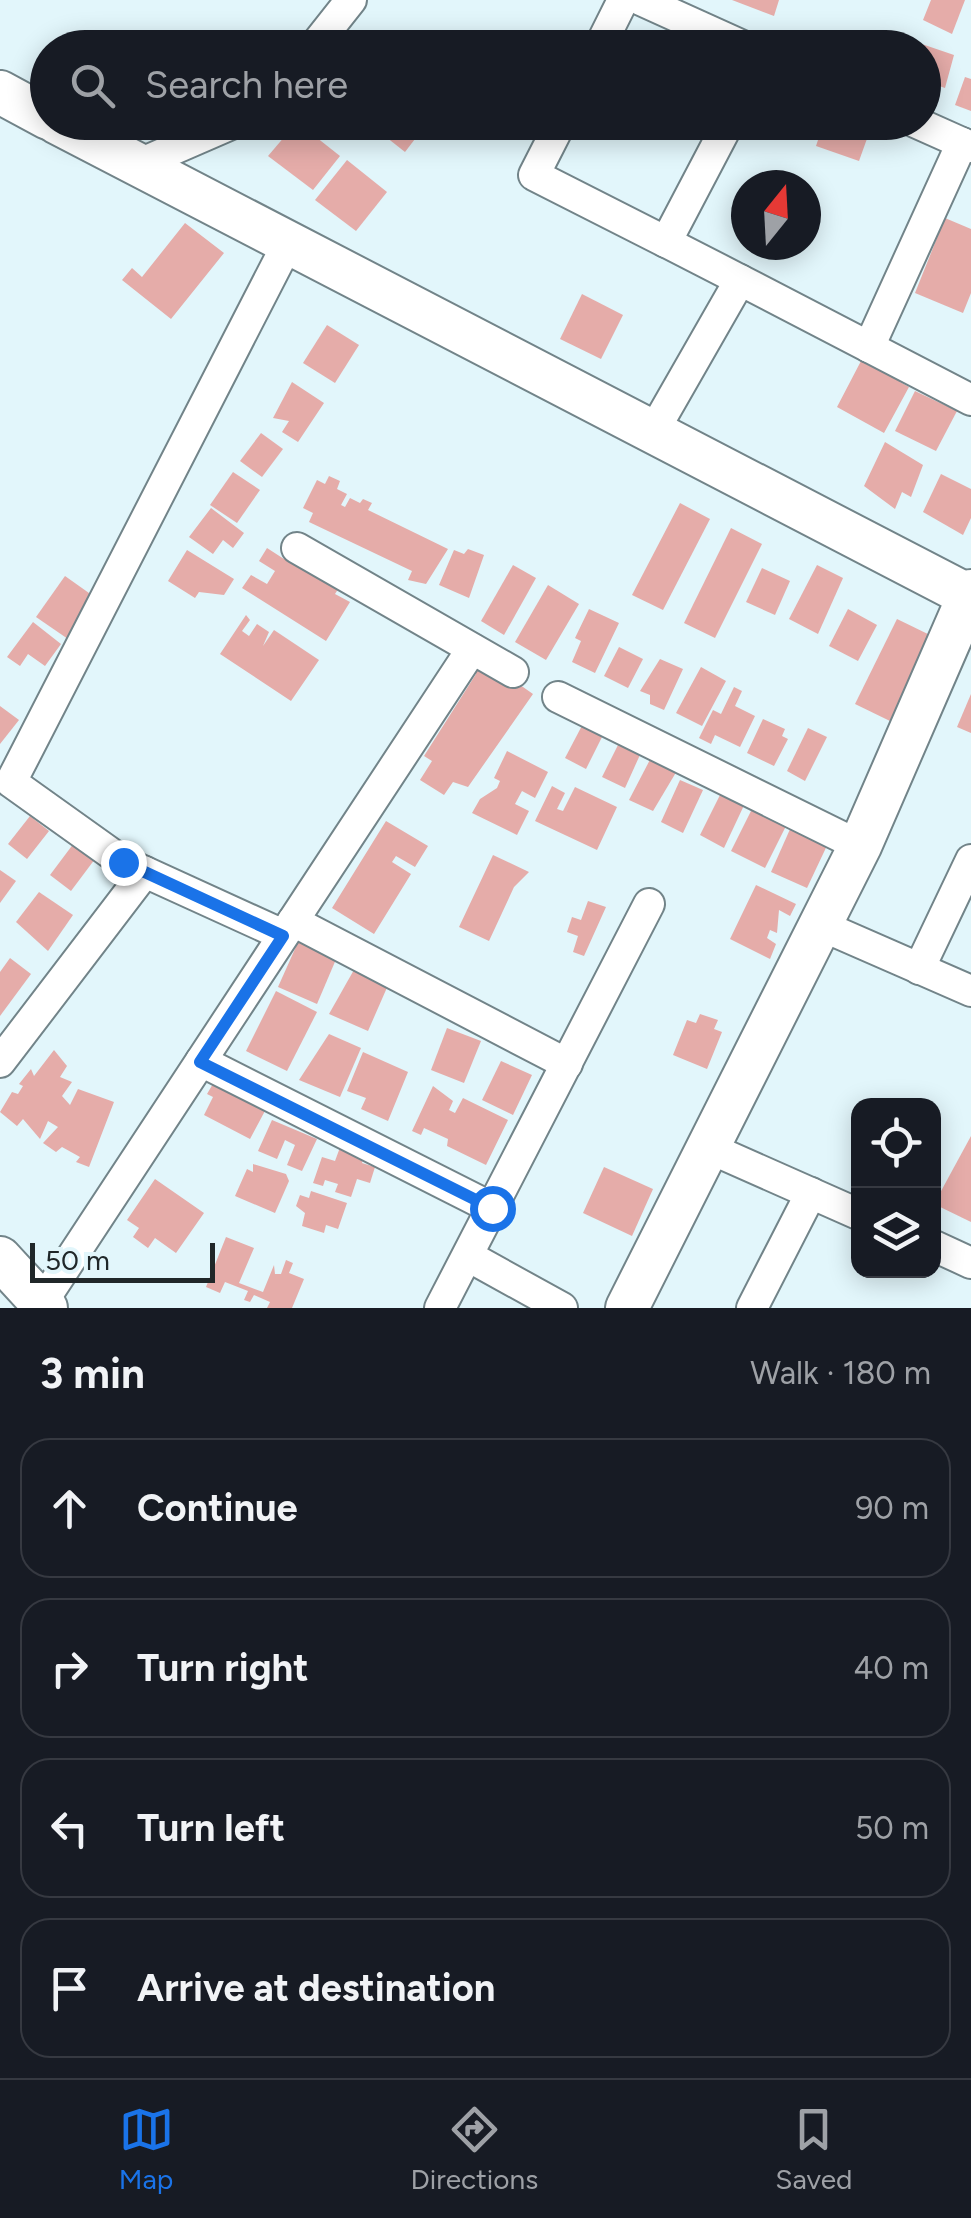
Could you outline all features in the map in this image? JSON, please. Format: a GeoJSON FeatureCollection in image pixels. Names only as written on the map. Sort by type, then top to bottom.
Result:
{"type":"FeatureCollection","features":[{"type":"Feature","properties":{"kind":"street"},"geometry":{"type":"LineString","coordinates":[[328,30],[351,0]]}},
{"type":"Feature","properties":{"kind":"street"},"geometry":{"type":"LineString","coordinates":[[608,30],[623,0]]}},
{"type":"Feature","properties":{"kind":"street"},"geometry":{"type":"LineString","coordinates":[[640,0],[707,30]]}},
{"type":"Feature","properties":{"kind":"street"},"geometry":{"type":"LineString","coordinates":[[0,92],[30,108]]}},
{"type":"Feature","properties":{"kind":"street"},"geometry":{"type":"LineString","coordinates":[[869,347],[966,145],[941,134]]}},
{"type":"Feature","properties":{"kind":"street"},"geometry":{"type":"LineString","coordinates":[[91,140],[970,595],[860,846],[627,1308]]}},
{"type":"Feature","properties":{"kind":"street"},"geometry":{"type":"LineString","coordinates":[[137,164],[194,140]]}},
{"type":"Feature","properties":{"kind":"street"},"geometry":{"type":"LineString","coordinates":[[552,140],[534,175],[971,400]]}},
{"type":"Feature","properties":{"kind":"street"},"geometry":{"type":"LineString","coordinates":[[666,242],[720,140]]}},
{"type":"Feature","properties":{"kind":"street"},"geometry":{"type":"LineString","coordinates":[[288,243],[11,782],[123,862],[288,928],[567,1064]]}},
{"type":"Feature","properties":{"kind":"street"},"geometry":{"type":"LineString","coordinates":[[653,432],[740,280]]}},
{"type":"Feature","properties":{"kind":"street"},"geometry":{"type":"LineString","coordinates":[[297,548],[512,672]]}},
{"type":"Feature","properties":{"kind":"street"},"geometry":{"type":"LineString","coordinates":[[0,1258],[43,1306],[472,649]]}},
{"type":"Feature","properties":{"kind":"street"},"geometry":{"type":"LineString","coordinates":[[558,697],[860,846]]}},
{"type":"Feature","properties":{"kind":"street"},"geometry":{"type":"LineString","coordinates":[[919,969],[971,860]]}},
{"type":"Feature","properties":{"kind":"street"},"geometry":{"type":"LineString","coordinates":[[0,1062],[145,872]]}},
{"type":"Feature","properties":{"kind":"street"},"geometry":{"type":"LineString","coordinates":[[440,1308],[650,904]]}},
{"type":"Feature","properties":{"kind":"street"},"geometry":{"type":"LineString","coordinates":[[820,925],[971,991]]}},
{"type":"Feature","properties":{"kind":"street"},"geometry":{"type":"LineString","coordinates":[[200,1062],[492,1208]]}},
{"type":"Feature","properties":{"kind":"street"},"geometry":{"type":"LineString","coordinates":[[708,1148],[851,1211]]}},
{"type":"Feature","properties":{"kind":"street"},"geometry":{"type":"LineString","coordinates":[[752,1308],[811,1193]]}},
{"type":"Feature","properties":{"kind":"street"},"geometry":{"type":"LineString","coordinates":[[941,1249],[971,1263]]}},
{"type":"Feature","properties":{"kind":"street"},"geometry":{"type":"LineString","coordinates":[[468,1256],[562,1308]]}},
{"type":"Feature","properties":{"kind":"building"},"geometry":{"type":"Polygon","coordinates":[[[732,0],[779,0],[774,16],[732,0]]]}},
{"type":"Feature","properties":{"kind":"building"},"geometry":{"type":"Polygon","coordinates":[[[931,0],[965,0],[952,34],[923,20],[931,0]]]}},
{"type":"Feature","properties":{"kind":"building"},"geometry":{"type":"Polygon","coordinates":[[[941,51],[954,55],[945,88],[941,87],[941,51]]]}},
{"type":"Feature","properties":{"kind":"building"},"geometry":{"type":"Polygon","coordinates":[[[965,77],[971,79],[971,111],[955,105],[965,77]]]}},
{"type":"Feature","properties":{"kind":"building"},"geometry":{"type":"Polygon","coordinates":[[[282,140],[320,140],[340,156],[313,190],[268,156],[282,140]]]}},
{"type":"Feature","properties":{"kind":"building"},"geometry":{"type":"Polygon","coordinates":[[[390,140],[414,140],[405,152],[390,140]]]}},
{"type":"Feature","properties":{"kind":"building"},"geometry":{"type":"Polygon","coordinates":[[[818,140],[867,140],[859,161],[816,146],[818,140]]]}},
{"type":"Feature","properties":{"kind":"building"},"geometry":{"type":"Polygon","coordinates":[[[347,160],[387,192],[356,231],[315,200],[347,160]]]}},
{"type":"Feature","properties":{"kind":"building"},"geometry":{"type":"Polygon","coordinates":[[[945,218],[971,229],[971,293],[963,313],[915,293],[945,218]]]}},
{"type":"Feature","properties":{"kind":"building"},"geometry":{"type":"Polygon","coordinates":[[[185,223],[224,253],[171,319],[122,280],[132,268],[142,277],[185,223]]]}},
{"type":"Feature","properties":{"kind":"building"},"geometry":{"type":"Polygon","coordinates":[[[582,294],[623,315],[601,359],[560,339],[582,294]]]}},
{"type":"Feature","properties":{"kind":"building"},"geometry":{"type":"Polygon","coordinates":[[[327,325],[359,345],[335,383],[303,363],[327,325]]]}},
{"type":"Feature","properties":{"kind":"building"},"geometry":{"type":"Polygon","coordinates":[[[877,360],[902,374],[900,382],[909,387],[884,433],[837,407],[861,361],[870,366],[877,360]]]}},
{"type":"Feature","properties":{"kind":"building"},"geometry":{"type":"Polygon","coordinates":[[[292,382],[324,403],[298,442],[282,432],[289,421],[273,418],[292,382]]]}},
{"type":"Feature","properties":{"kind":"building"},"geometry":{"type":"Polygon","coordinates":[[[915,391],[957,411],[936,451],[895,431],[915,391]]]}},
{"type":"Feature","properties":{"kind":"building"},"geometry":{"type":"Polygon","coordinates":[[[261,433],[283,449],[262,477],[240,461],[261,433]]]}},
{"type":"Feature","properties":{"kind":"building"},"geometry":{"type":"Polygon","coordinates":[[[885,442],[923,465],[911,497],[902,492],[895,509],[864,486],[885,442]]]}},
{"type":"Feature","properties":{"kind":"building"},"geometry":{"type":"Polygon","coordinates":[[[233,472],[260,490],[237,523],[210,505],[233,472]]]}},
{"type":"Feature","properties":{"kind":"building"},"geometry":{"type":"Polygon","coordinates":[[[941,474],[971,489],[971,518],[963,535],[923,512],[941,474]]]}},
{"type":"Feature","properties":{"kind":"building"},"geometry":{"type":"Polygon","coordinates":[[[329,476],[340,481],[337,489],[347,494],[341,505],[345,507],[350,498],[360,503],[363,499],[372,503],[368,510],[448,549],[426,584],[408,580],[412,571],[309,522],[313,513],[303,508],[317,480],[325,484],[329,476]]]}},
{"type":"Feature","properties":{"kind":"building"},"geometry":{"type":"Polygon","coordinates":[[[680,503],[710,519],[663,610],[632,595],[680,503]]]}},
{"type":"Feature","properties":{"kind":"building"},"geometry":{"type":"Polygon","coordinates":[[[211,508],[244,533],[233,548],[223,540],[213,554],[189,537],[211,508]]]}},
{"type":"Feature","properties":{"kind":"building"},"geometry":{"type":"Polygon","coordinates":[[[731,528],[762,544],[715,638],[684,623],[731,528]]]}},
{"type":"Feature","properties":{"kind":"building"},"geometry":{"type":"Polygon","coordinates":[[[267,548],[284,559],[288,553],[340,586],[335,594],[350,602],[326,641],[242,588],[251,575],[267,584],[275,571],[259,561],[267,548]]]}},
{"type":"Feature","properties":{"kind":"building"},"geometry":{"type":"Polygon","coordinates":[[[468,549],[484,555],[469,598],[439,585],[454,550],[464,554],[468,549]]]}},
{"type":"Feature","properties":{"kind":"building"},"geometry":{"type":"Polygon","coordinates":[[[187,550],[234,579],[224,595],[199,592],[195,598],[168,581],[187,550]]]}},
{"type":"Feature","properties":{"kind":"building"},"geometry":{"type":"Polygon","coordinates":[[[513,565],[536,578],[504,635],[481,621],[513,565]]]}},
{"type":"Feature","properties":{"kind":"building"},"geometry":{"type":"Polygon","coordinates":[[[817,565],[843,578],[818,634],[789,619],[817,565]]]}},
{"type":"Feature","properties":{"kind":"building"},"geometry":{"type":"Polygon","coordinates":[[[762,568],[790,581],[775,615],[746,602],[762,568]]]}},
{"type":"Feature","properties":{"kind":"building"},"geometry":{"type":"Polygon","coordinates":[[[65,576],[96,598],[68,639],[36,617],[65,576]]]}},
{"type":"Feature","properties":{"kind":"building"},"geometry":{"type":"Polygon","coordinates":[[[548,585],[579,604],[546,660],[515,642],[548,585]]]}},
{"type":"Feature","properties":{"kind":"building"},"geometry":{"type":"Polygon","coordinates":[[[589,609],[619,623],[595,673],[572,662],[581,641],[575,638],[589,609]]]}},
{"type":"Feature","properties":{"kind":"building"},"geometry":{"type":"Polygon","coordinates":[[[848,609],[877,625],[858,661],[829,646],[848,609]]]}},
{"type":"Feature","properties":{"kind":"building"},"geometry":{"type":"Polygon","coordinates":[[[246,615],[250,620],[242,631],[249,636],[257,624],[269,632],[263,646],[274,630],[319,660],[291,701],[220,654],[246,615]]]}},
{"type":"Feature","properties":{"kind":"building"},"geometry":{"type":"Polygon","coordinates":[[[897,619],[932,636],[890,721],[855,704],[897,619]]]}},
{"type":"Feature","properties":{"kind":"building"},"geometry":{"type":"Polygon","coordinates":[[[33,622],[61,644],[45,666],[28,654],[20,666],[7,657],[33,622]]]}},
{"type":"Feature","properties":{"kind":"building"},"geometry":{"type":"Polygon","coordinates":[[[619,647],[643,659],[628,688],[604,676],[619,647]]]}},
{"type":"Feature","properties":{"kind":"building"},"geometry":{"type":"Polygon","coordinates":[[[480,657],[533,694],[468,787],[453,782],[444,795],[420,780],[432,761],[424,756],[476,674],[473,668],[480,657]]]}},
{"type":"Feature","properties":{"kind":"building"},"geometry":{"type":"Polygon","coordinates":[[[660,659],[683,669],[664,710],[650,704],[650,695],[640,691],[660,659]]]}},
{"type":"Feature","properties":{"kind":"building"},"geometry":{"type":"Polygon","coordinates":[[[701,667],[726,681],[702,726],[676,713],[701,667]]]}},
{"type":"Feature","properties":{"kind":"building"},"geometry":{"type":"Polygon","coordinates":[[[734,687],[742,691],[735,706],[755,716],[740,747],[715,735],[711,744],[699,738],[713,710],[721,714],[734,687]]]}},
{"type":"Feature","properties":{"kind":"building"},"geometry":{"type":"Polygon","coordinates":[[[971,694],[971,733],[957,727],[971,694]]]}},
{"type":"Feature","properties":{"kind":"building"},"geometry":{"type":"Polygon","coordinates":[[[0,706],[19,720],[0,744],[0,706]]]}},
{"type":"Feature","properties":{"kind":"building"},"geometry":{"type":"Polygon","coordinates":[[[586,718],[606,729],[586,769],[565,758],[586,718]]]}},
{"type":"Feature","properties":{"kind":"building"},"geometry":{"type":"Polygon","coordinates":[[[763,719],[785,729],[782,736],[788,739],[774,766],[747,753],[763,719]]]}},
{"type":"Feature","properties":{"kind":"building"},"geometry":{"type":"Polygon","coordinates":[[[808,728],[827,737],[805,781],[787,771],[808,728]]]}},
{"type":"Feature","properties":{"kind":"building"},"geometry":{"type":"Polygon","coordinates":[[[623,735],[644,746],[625,788],[602,777],[623,735]]]}},
{"type":"Feature","properties":{"kind":"building"},"geometry":{"type":"Polygon","coordinates":[[[507,751],[548,772],[535,798],[522,791],[515,804],[529,811],[517,835],[472,813],[480,799],[497,788],[500,781],[494,778],[507,751]]]}},
{"type":"Feature","properties":{"kind":"building"},"geometry":{"type":"Polygon","coordinates":[[[654,752],[681,764],[653,811],[629,800],[654,752]]]}},
{"type":"Feature","properties":{"kind":"building"},"geometry":{"type":"Polygon","coordinates":[[[680,780],[703,790],[683,833],[661,822],[680,780]]]}},
{"type":"Feature","properties":{"kind":"building"},"geometry":{"type":"Polygon","coordinates":[[[552,786],[565,793],[557,809],[563,811],[575,787],[617,807],[597,850],[535,821],[552,786]]]}},
{"type":"Feature","properties":{"kind":"building"},"geometry":{"type":"Polygon","coordinates":[[[723,789],[746,801],[724,848],[700,835],[723,789]]]}},
{"type":"Feature","properties":{"kind":"building"},"geometry":{"type":"Polygon","coordinates":[[[754,805],[788,822],[765,868],[731,851],[754,805]]]}},
{"type":"Feature","properties":{"kind":"building"},"geometry":{"type":"Polygon","coordinates":[[[30,816],[49,831],[27,859],[8,844],[30,816]]]}},
{"type":"Feature","properties":{"kind":"building"},"geometry":{"type":"Polygon","coordinates":[[[795,818],[832,835],[807,888],[771,872],[795,818]]]}},
{"type":"Feature","properties":{"kind":"building"},"geometry":{"type":"Polygon","coordinates":[[[386,821],[428,846],[415,867],[396,856],[392,862],[411,874],[374,934],[332,908],[386,821]]]}},
{"type":"Feature","properties":{"kind":"building"},"geometry":{"type":"Polygon","coordinates":[[[74,843],[95,859],[71,891],[50,875],[74,843]]]}},
{"type":"Feature","properties":{"kind":"building"},"geometry":{"type":"Polygon","coordinates":[[[493,855],[529,872],[514,887],[489,941],[459,927],[493,855]]]}},
{"type":"Feature","properties":{"kind":"building"},"geometry":{"type":"Polygon","coordinates":[[[0,870],[16,881],[0,903],[0,870]]]}},
{"type":"Feature","properties":{"kind":"building"},"geometry":{"type":"Polygon","coordinates":[[[756,885],[796,904],[790,916],[779,910],[777,933],[770,930],[767,938],[776,944],[770,959],[730,939],[756,885]]]}},
{"type":"Feature","properties":{"kind":"building"},"geometry":{"type":"Polygon","coordinates":[[[39,892],[73,915],[48,951],[16,922],[39,892]]]}},
{"type":"Feature","properties":{"kind":"building"},"geometry":{"type":"Polygon","coordinates":[[[588,901],[606,907],[584,956],[573,952],[578,936],[567,932],[572,917],[581,920],[588,901]]]}},
{"type":"Feature","properties":{"kind":"building"},"geometry":{"type":"Polygon","coordinates":[[[299,940],[337,957],[317,1004],[278,987],[299,940]]]}},
{"type":"Feature","properties":{"kind":"building"},"geometry":{"type":"Polygon","coordinates":[[[10,958],[31,974],[0,1016],[0,972],[10,958]]]}},
{"type":"Feature","properties":{"kind":"building"},"geometry":{"type":"Polygon","coordinates":[[[355,968],[389,983],[368,1031],[329,1014],[355,968]]]}},
{"type":"Feature","properties":{"kind":"building"},"geometry":{"type":"Polygon","coordinates":[[[276,991],[317,1012],[287,1071],[246,1051],[276,991]]]}},
{"type":"Feature","properties":{"kind":"building"},"geometry":{"type":"Polygon","coordinates":[[[700,1014],[718,1020],[714,1029],[722,1032],[707,1069],[673,1055],[687,1020],[696,1023],[700,1014]]]}},
{"type":"Feature","properties":{"kind":"building"},"geometry":{"type":"Polygon","coordinates":[[[447,1028],[481,1041],[464,1083],[431,1070],[447,1028]]]}},
{"type":"Feature","properties":{"kind":"building"},"geometry":{"type":"Polygon","coordinates":[[[329,1034],[361,1048],[340,1097],[299,1080],[329,1034]]]}},
{"type":"Feature","properties":{"kind":"building"},"geometry":{"type":"Polygon","coordinates":[[[54,1050],[67,1066],[60,1077],[72,1082],[62,1096],[70,1105],[78,1089],[114,1102],[89,1167],[76,1162],[80,1157],[62,1147],[56,1152],[43,1143],[58,1127],[48,1121],[40,1139],[23,1119],[17,1126],[0,1112],[12,1092],[18,1094],[23,1086],[19,1084],[31,1069],[34,1076],[54,1050]]]}},
{"type":"Feature","properties":{"kind":"building"},"geometry":{"type":"Polygon","coordinates":[[[363,1052],[408,1072],[388,1121],[361,1109],[366,1098],[347,1091],[363,1052]]]}},
{"type":"Feature","properties":{"kind":"building"},"geometry":{"type":"Polygon","coordinates":[[[501,1061],[532,1075],[513,1115],[482,1100],[501,1061]]]}},
{"type":"Feature","properties":{"kind":"building"},"geometry":{"type":"Polygon","coordinates":[[[214,1082],[266,1109],[250,1139],[204,1115],[213,1097],[207,1094],[214,1082]]]}},
{"type":"Feature","properties":{"kind":"building"},"geometry":{"type":"Polygon","coordinates":[[[433,1086],[453,1101],[449,1110],[455,1113],[463,1098],[508,1120],[486,1165],[447,1146],[448,1139],[424,1128],[421,1135],[412,1131],[433,1086]]]}},
{"type":"Feature","properties":{"kind":"building"},"geometry":{"type":"Polygon","coordinates":[[[272,1120],[317,1139],[302,1171],[287,1165],[295,1145],[285,1140],[277,1159],[258,1151],[272,1120]]]}},
{"type":"Feature","properties":{"kind":"building"},"geometry":{"type":"Polygon","coordinates":[[[971,1136],[971,1222],[941,1207],[941,1191],[971,1136]]]}},
{"type":"Feature","properties":{"kind":"building"},"geometry":{"type":"Polygon","coordinates":[[[342,1142],[366,1149],[362,1163],[375,1167],[370,1183],[357,1179],[351,1197],[335,1192],[338,1184],[325,1180],[323,1186],[313,1183],[322,1157],[335,1161],[342,1142]]]}},
{"type":"Feature","properties":{"kind":"building"},"geometry":{"type":"Polygon","coordinates":[[[253,1164],[286,1174],[289,1181],[275,1213],[235,1196],[247,1169],[253,1172],[253,1164]]]}},
{"type":"Feature","properties":{"kind":"building"},"geometry":{"type":"Polygon","coordinates":[[[604,1167],[653,1189],[632,1236],[583,1213],[604,1167]]]}},
{"type":"Feature","properties":{"kind":"building"},"geometry":{"type":"Polygon","coordinates":[[[155,1179],[204,1213],[176,1253],[155,1238],[148,1248],[133,1237],[139,1228],[127,1220],[155,1179]]]}},
{"type":"Feature","properties":{"kind":"building"},"geometry":{"type":"Polygon","coordinates":[[[311,1191],[347,1203],[338,1229],[326,1225],[324,1233],[302,1226],[305,1213],[296,1206],[300,1195],[309,1198],[311,1191]]]}},
{"type":"Feature","properties":{"kind":"building"},"geometry":{"type":"Polygon","coordinates":[[[226,1237],[254,1248],[239,1283],[263,1292],[274,1265],[275,1274],[281,1274],[286,1260],[293,1263],[289,1273],[304,1279],[292,1308],[267,1308],[270,1302],[254,1295],[250,1302],[244,1300],[248,1291],[225,1282],[220,1293],[206,1287],[226,1237]]]}},
{"type":"Feature","properties":{"kind":"route"},"geometry":{"type":"LineString","coordinates":[[123,862],[283,936],[200,1062],[492,1208]]}}]}
